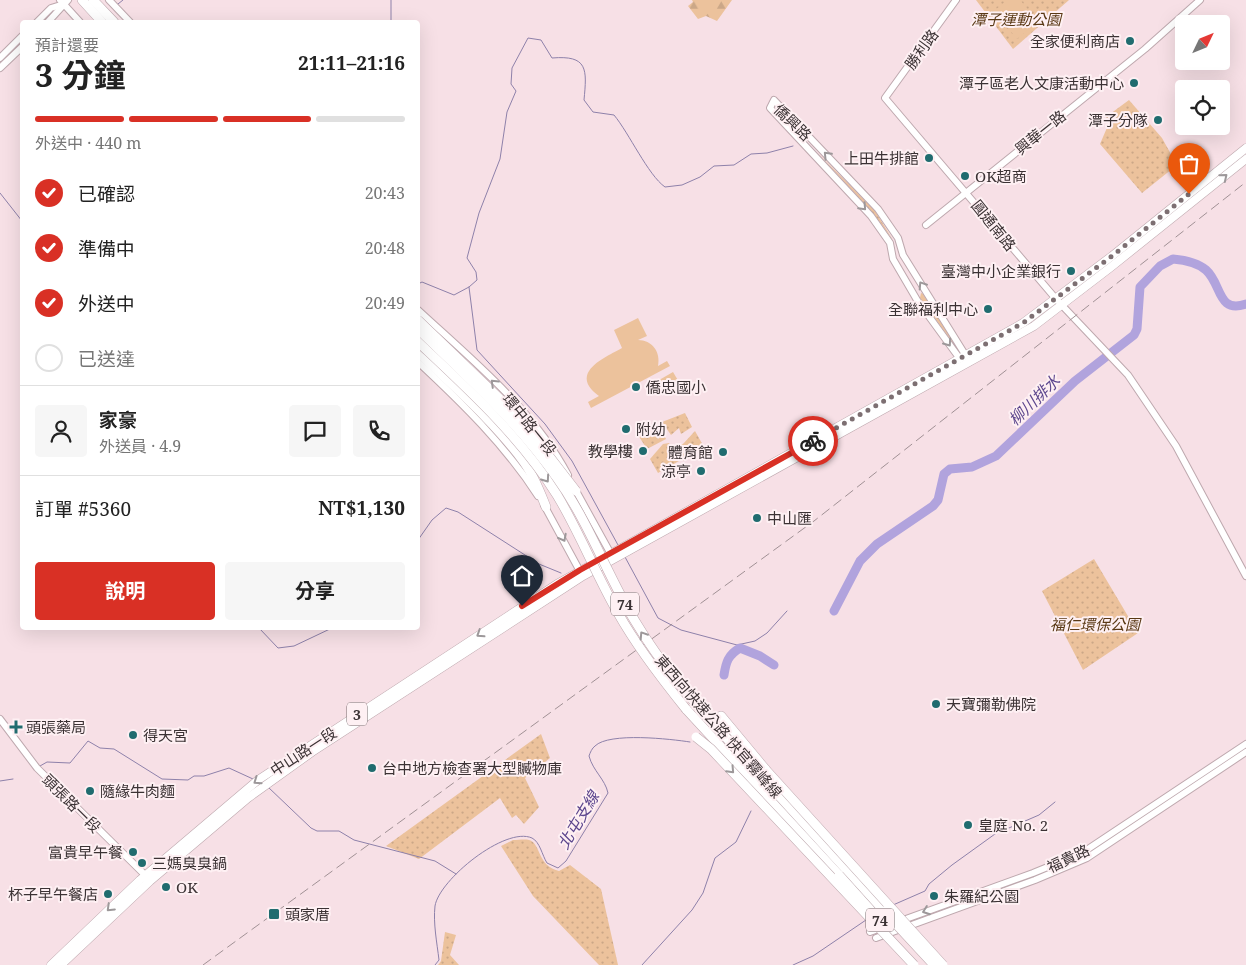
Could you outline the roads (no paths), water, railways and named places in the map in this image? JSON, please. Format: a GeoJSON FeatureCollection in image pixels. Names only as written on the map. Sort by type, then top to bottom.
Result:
{"type":"FeatureCollection","features":[{"type":"Feature","properties":{"kind":"highway"},"geometry":{"type":"LineString","coordinates":[[82,0],[100,20]]}},
{"type":"Feature","properties":{"kind":"highway"},"geometry":{"type":"LineString","coordinates":[[93,0],[112,20]]}},
{"type":"Feature","properties":{"kind":"highway"},"geometry":{"type":"LineString","coordinates":[[420,322],[500,398],[532,434],[576,491]]}},
{"type":"Feature","properties":{"kind":"highway","name":"東西向快速公路 快官霧峰線"},"geometry":{"type":"LineString","coordinates":[[420,331],[500,409],[556,477],[574,506],[635,621],[680,686],[934,965]]}},
{"type":"Feature","properties":{"kind":"highway","name":"東西向快速公路 快官霧峰線"},"geometry":{"type":"LineString","coordinates":[[420,345],[488,410],[541,472],[566,510],[626,627],[673,693],[921,965]]}},
{"type":"Feature","properties":{"kind":"highway"},"geometry":{"type":"LineString","coordinates":[[420,354],[488,420],[525,463],[537,484],[546,507]]}},
{"type":"Feature","properties":{"kind":"highway"},"geometry":{"type":"LineString","coordinates":[[721,716],[766,770],[943,965]]}},
{"type":"Feature","properties":{"kind":"highway","name":"74"},"geometry":{"type":"LineString","coordinates":[[696,737],[711,749],[914,965]]}},
{"type":"Feature","properties":{"kind":"main road","name":"3"},"geometry":{"type":"LineString","coordinates":[[581,573],[1034,326],[1059,302],[1246,148]]}},
{"type":"Feature","properties":{"kind":"main road","name":"3"},"geometry":{"type":"LineString","coordinates":[[612,556],[1059,302],[1246,159]]}},
{"type":"Feature","properties":{"kind":"main road","name":"中山路一段"},"geometry":{"type":"LineString","coordinates":[[51,965],[258,780],[581,573]]}},
{"type":"Feature","properties":{"kind":"main road","name":"中山路一段"},"geometry":{"type":"LineString","coordinates":[[61,965],[148,878]]}},
{"type":"Feature","properties":{"kind":"street"},"geometry":{"type":"LineString","coordinates":[[109,0],[128,20]]}},
{"type":"Feature","properties":{"kind":"street","name":"勝利路"},"geometry":{"type":"LineString","coordinates":[[885,98],[956,0]]}},
{"type":"Feature","properties":{"kind":"street","name":"興華一路"},"geometry":{"type":"LineString","coordinates":[[926,225],[1144,49],[1200,0]]}},
{"type":"Feature","properties":{"kind":"street"},"geometry":{"type":"LineString","coordinates":[[39,20],[52,8],[64,1]]}},
{"type":"Feature","properties":{"kind":"street"},"geometry":{"type":"LineString","coordinates":[[50,20],[64,1]]}},
{"type":"Feature","properties":{"kind":"street"},"geometry":{"type":"LineString","coordinates":[[64,1],[78,20]]}},
{"type":"Feature","properties":{"kind":"street"},"geometry":{"type":"LineString","coordinates":[[0,58],[20,38]]}},
{"type":"Feature","properties":{"kind":"street"},"geometry":{"type":"LineString","coordinates":[[0,68],[20,48]]}},
{"type":"Feature","properties":{"kind":"street","name":"圓通南路"},"geometry":{"type":"LineString","coordinates":[[885,98],[1059,302],[1114,360],[1148,403],[1172,440],[1246,576]]}},
{"type":"Feature","properties":{"kind":"street","name":"僑興路"},"geometry":{"type":"LineString","coordinates":[[774,100],[878,209],[898,238],[900,249],[963,358],[917,300],[893,259],[890,243],[875,221],[770,108],[774,100]]}},
{"type":"Feature","properties":{"kind":"street","name":"環中路一段"},"geometry":{"type":"LineString","coordinates":[[420,312],[504,392],[535,426],[562,465],[612,556]]}},
{"type":"Feature","properties":{"kind":"street"},"geometry":{"type":"LineString","coordinates":[[420,334],[432,323]]}},
{"type":"Feature","properties":{"kind":"street"},"geometry":{"type":"LineString","coordinates":[[420,341],[431,330],[432,323]]}},
{"type":"Feature","properties":{"kind":"street"},"geometry":{"type":"LineString","coordinates":[[420,364],[500,445],[546,507],[581,573]]}},
{"type":"Feature","properties":{"kind":"street","name":"頭張路一段"},"geometry":{"type":"LineString","coordinates":[[0,719],[37,768],[148,878]]}},
{"type":"Feature","properties":{"kind":"street","name":"福貴路"},"geometry":{"type":"LineString","coordinates":[[870,932],[1033,873],[1082,853],[1246,744]]}},
{"type":"Feature","properties":{"kind":"street","name":"福貴路"},"geometry":{"type":"LineString","coordinates":[[876,938],[1035,880],[1087,858],[1246,752]]}},
{"type":"Feature","properties":{"kind":"waterway"},"geometry":{"type":"LineString","coordinates":[[118,4],[123,0]]}},
{"type":"Feature","properties":{"kind":"waterway"},"geometry":{"type":"LineString","coordinates":[[391,0],[391,20]]}},
{"type":"Feature","properties":{"kind":"waterway"},"geometry":{"type":"LineString","coordinates":[[420,283],[422,282],[454,295],[477,280],[476,272],[467,258],[479,213],[500,159],[507,112],[516,91],[511,84],[512,68],[528,38],[541,40],[552,58],[573,59],[583,66],[585,72],[584,100],[593,112],[614,115],[645,164],[665,187],[682,185],[700,177],[714,166],[734,165],[751,154],[767,153],[793,146]]}},
{"type":"Feature","properties":{"kind":"waterway"},"geometry":{"type":"LineString","coordinates":[[0,193],[20,218]]}},
{"type":"Feature","properties":{"kind":"waterway","name":"柳川排水"},"geometry":{"type":"LineString","coordinates":[[834,611],[860,561],[877,544],[933,506],[938,500],[944,474],[950,469],[972,467],[996,456],[1075,381],[1134,335],[1137,329],[1140,287],[1160,266],[1173,259],[1199,265],[1211,276],[1225,301],[1230,305],[1246,304]]}},
{"type":"Feature","properties":{"kind":"waterway"},"geometry":{"type":"LineString","coordinates":[[469,287],[477,350],[545,424],[572,461],[618,545]]}},
{"type":"Feature","properties":{"kind":"waterway"},"geometry":{"type":"LineString","coordinates":[[420,537],[432,520],[446,508],[458,512],[539,564],[561,573]]}},
{"type":"Feature","properties":{"kind":"waterway"},"geometry":{"type":"LineString","coordinates":[[625,557],[658,618],[681,630],[737,645],[755,641],[767,633],[787,611]]}},
{"type":"Feature","properties":{"kind":"waterway"},"geometry":{"type":"LineString","coordinates":[[261,630],[278,648],[294,646],[328,630]]}},
{"type":"Feature","properties":{"kind":"waterway","name":"柳川排水"},"geometry":{"type":"LineString","coordinates":[[724,675],[728,659],[740,648],[760,656],[774,665]]}},
{"type":"Feature","properties":{"kind":"waterway","name":"北屯支線"},"geometry":{"type":"LineString","coordinates":[[435,965],[439,960],[435,926],[435,906],[439,895],[460,870],[475,858],[490,847],[520,836],[535,840],[547,863],[558,868],[566,861],[608,793],[589,756],[594,747],[602,742],[626,738],[655,738],[690,742]]}},
{"type":"Feature","properties":{"kind":"waterway"},"geometry":{"type":"LineString","coordinates":[[40,766],[47,762],[70,763],[88,741],[100,748],[114,749],[162,779],[188,780],[194,776],[204,776],[229,768],[253,779]]}},
{"type":"Feature","properties":{"kind":"waterway"},"geometry":{"type":"LineString","coordinates":[[0,781],[13,779]]}},
{"type":"Feature","properties":{"kind":"waterway"},"geometry":{"type":"LineString","coordinates":[[268,787],[311,828],[317,831],[339,831],[354,840],[435,861],[456,874]]}},
{"type":"Feature","properties":{"kind":"waterway"},"geometry":{"type":"LineString","coordinates":[[893,905],[925,891],[929,884],[952,865],[995,834],[1039,815],[1055,802]]}},
{"type":"Feature","properties":{"kind":"waterway"},"geometry":{"type":"LineString","coordinates":[[642,965],[692,910],[703,893],[715,858],[736,842],[751,811]]}},
{"type":"Feature","properties":{"kind":"waterway"},"geometry":{"type":"LineString","coordinates":[[793,965],[813,956],[866,920]]}},
{"type":"Feature","properties":{"kind":"railway"},"geometry":{"type":"LineString","coordinates":[[203,965],[814,521],[1246,182]]}},
{"type":"Feature","properties":{"kind":"place","name":"全家便利商店"},"geometry":{"type":"Point","coordinates":[1130,41]}},
{"type":"Feature","properties":{"kind":"place","name":"潭子區老人文康活動中心"},"geometry":{"type":"Point","coordinates":[1134,83]}},
{"type":"Feature","properties":{"kind":"place","name":"潭子分隊"},"geometry":{"type":"Point","coordinates":[1158,120]}},
{"type":"Feature","properties":{"kind":"place","name":"上田牛排館"},"geometry":{"type":"Point","coordinates":[929,158]}},
{"type":"Feature","properties":{"kind":"place","name":"OK超商"},"geometry":{"type":"Point","coordinates":[965,176]}},
{"type":"Feature","properties":{"kind":"place","name":"臺灣中小企業銀行"},"geometry":{"type":"Point","coordinates":[1071,271]}},
{"type":"Feature","properties":{"kind":"place","name":"全聯福利中心"},"geometry":{"type":"Point","coordinates":[988,309]}},
{"type":"Feature","properties":{"kind":"place","name":"僑忠國小"},"geometry":{"type":"Point","coordinates":[636,387]}},
{"type":"Feature","properties":{"kind":"place","name":"附幼"},"geometry":{"type":"Point","coordinates":[626,429]}},
{"type":"Feature","properties":{"kind":"place","name":"教學樓"},"geometry":{"type":"Point","coordinates":[643,451]}},
{"type":"Feature","properties":{"kind":"place","name":"體育館"},"geometry":{"type":"Point","coordinates":[723,452]}},
{"type":"Feature","properties":{"kind":"place","name":"涼亭"},"geometry":{"type":"Point","coordinates":[701,471]}},
{"type":"Feature","properties":{"kind":"place","name":"中山匯"},"geometry":{"type":"Point","coordinates":[757,518]}},
{"type":"Feature","properties":{"kind":"place","name":"天寶彌勒佛院"},"geometry":{"type":"Point","coordinates":[936,704]}},
{"type":"Feature","properties":{"kind":"place","name":"頭張藥局"},"geometry":{"type":"Point","coordinates":[16,727]}},
{"type":"Feature","properties":{"kind":"place","name":"得天宮"},"geometry":{"type":"Point","coordinates":[133,735]}},
{"type":"Feature","properties":{"kind":"place","name":"台中地方檢查署大型贓物庫"},"geometry":{"type":"Point","coordinates":[372,768]}},
{"type":"Feature","properties":{"kind":"place","name":"隨緣牛肉麵"},"geometry":{"type":"Point","coordinates":[90,791]}},
{"type":"Feature","properties":{"kind":"place","name":"皇庭 No. 2"},"geometry":{"type":"Point","coordinates":[968,825]}},
{"type":"Feature","properties":{"kind":"place","name":"富貴早午餐"},"geometry":{"type":"Point","coordinates":[133,852]}},
{"type":"Feature","properties":{"kind":"place","name":"三媽臭臭鍋"},"geometry":{"type":"Point","coordinates":[142,863]}},
{"type":"Feature","properties":{"kind":"place","name":"OK"},"geometry":{"type":"Point","coordinates":[166,887]}},
{"type":"Feature","properties":{"kind":"place","name":"杯子早午餐店"},"geometry":{"type":"Point","coordinates":[108,894]}},
{"type":"Feature","properties":{"kind":"place","name":"朱羅紀公園"},"geometry":{"type":"Point","coordinates":[934,896]}},
{"type":"Feature","properties":{"kind":"place","name":"頭家厝"},"geometry":{"type":"Point","coordinates":[274,914]}},
{"type":"Feature","properties":{"kind":"park label","name":"潭子運動公園"},"geometry":{"type":"Point","coordinates":[1016,19]}},
{"type":"Feature","properties":{"kind":"park label","name":"福仁環保公園"},"geometry":{"type":"Point","coordinates":[1095,624]}}]}
